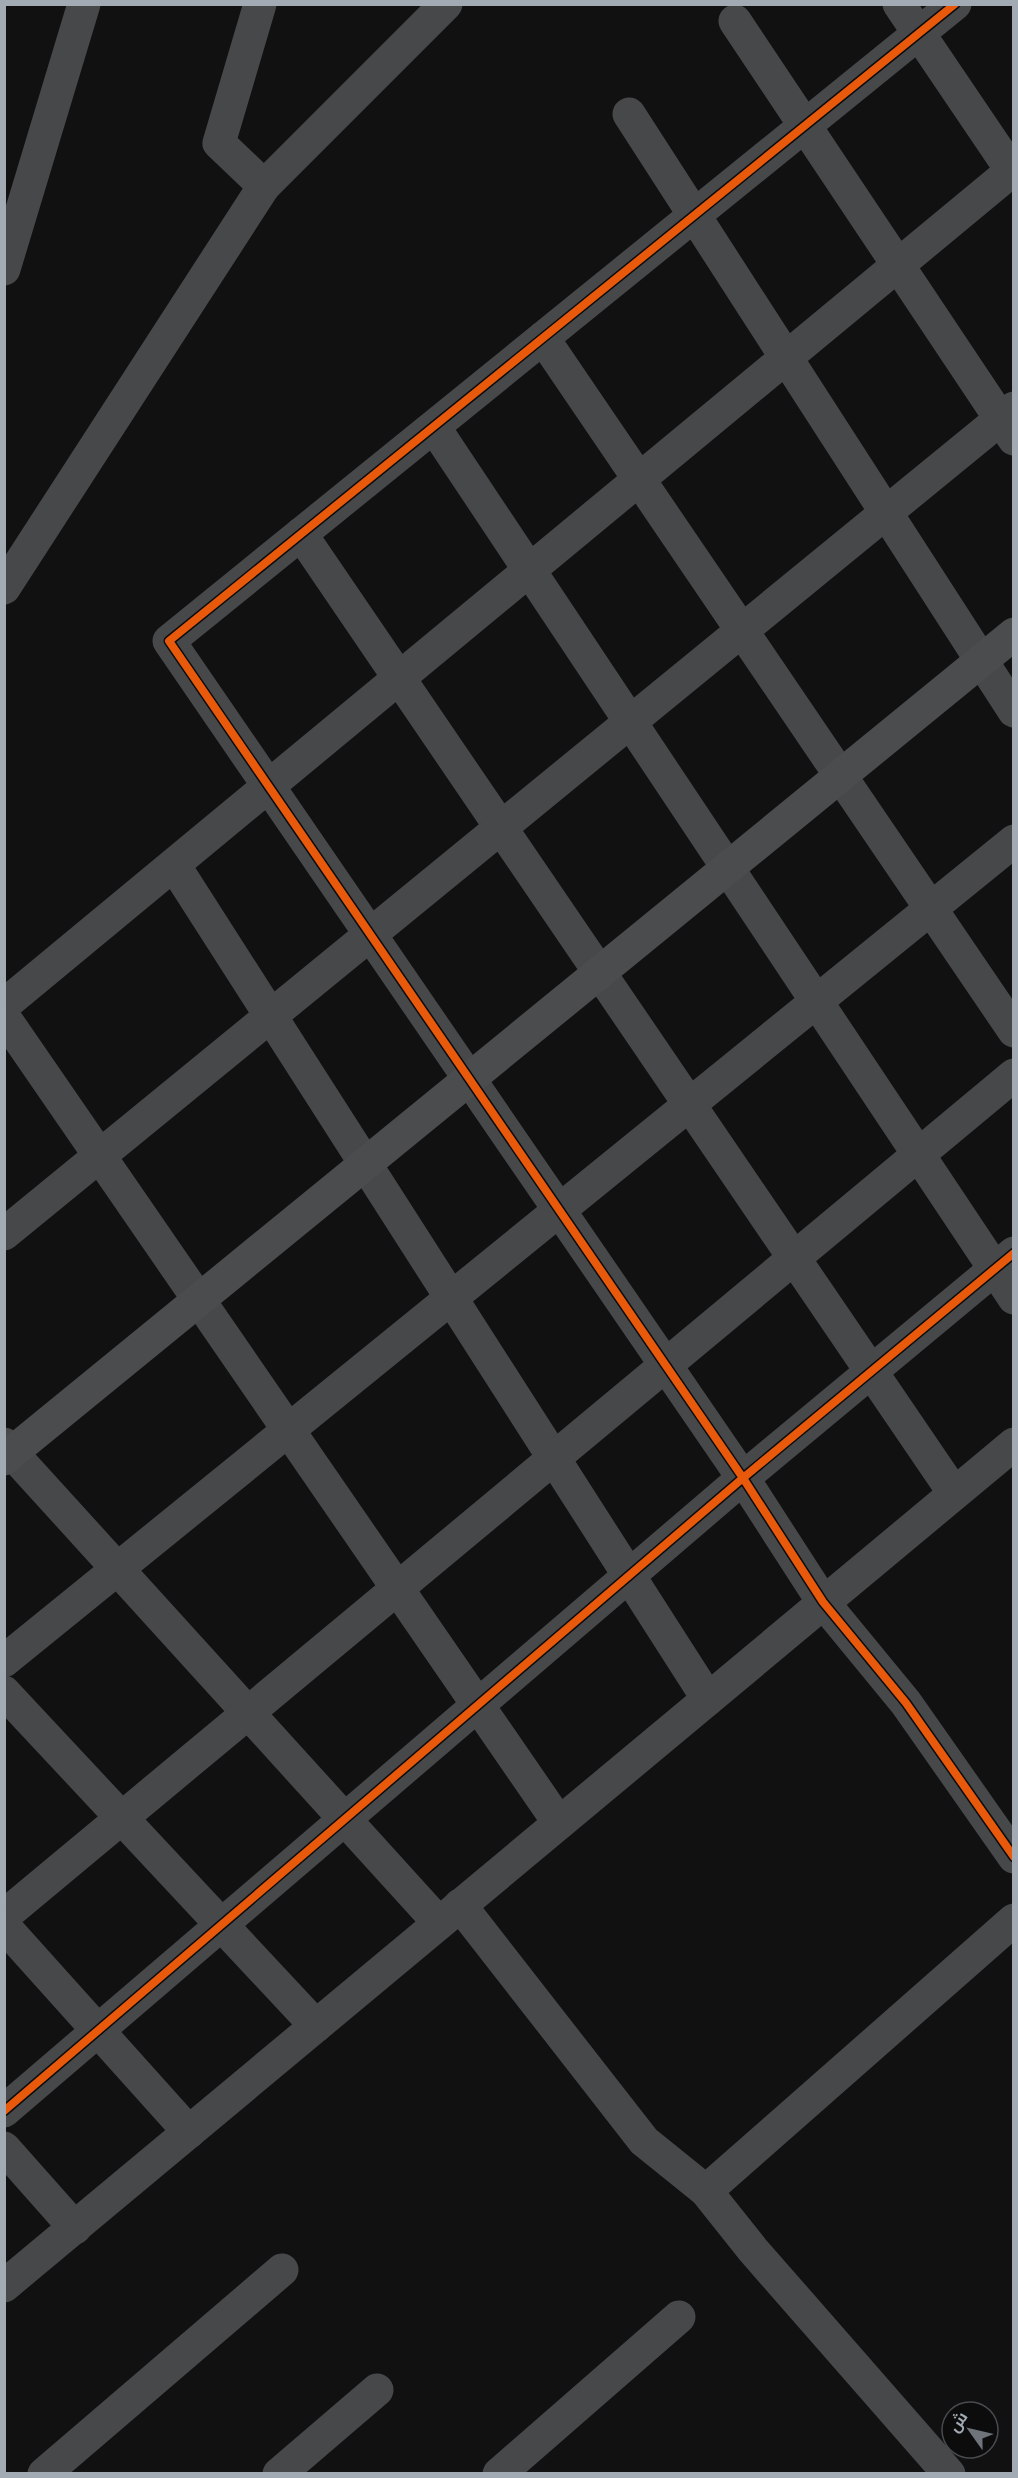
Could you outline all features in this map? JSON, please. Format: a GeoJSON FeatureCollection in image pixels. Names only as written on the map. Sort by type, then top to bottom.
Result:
{"type":"FeatureCollection","features":[{"type":"Feature","properties":{"kind":"street"},"geometry":{"type":"LineString","coordinates":[[4,269],[84,4]]}},
{"type":"Feature","properties":{"kind":"street"},"geometry":{"type":"LineString","coordinates":[[260,4],[219,143],[264,186]]}},
{"type":"Feature","properties":{"kind":"street"},"geometry":{"type":"LineString","coordinates":[[4,1005],[897,265],[1013,172],[899,4]]}},
{"type":"Feature","properties":{"kind":"street"},"geometry":{"type":"LineString","coordinates":[[955,4],[169,641],[743,1478],[823,1602],[906,1703],[1014,1857]]}},
{"type":"Feature","properties":{"kind":"street"},"geometry":{"type":"LineString","coordinates":[[4,588],[264,186],[445,5]]}},
{"type":"Feature","properties":{"kind":"street"},"geometry":{"type":"LineString","coordinates":[[4,1234],[886,513],[1009,422],[897,265],[735,21]]}},
{"type":"Feature","properties":{"kind":"street"},"geometry":{"type":"LineString","coordinates":[[629,114],[1014,711]]}},
{"type":"Feature","properties":{"kind":"street"},"geometry":{"type":"LineString","coordinates":[[543,338],[1014,1031]]}},
{"type":"Feature","properties":{"kind":"street"},"geometry":{"type":"LineString","coordinates":[[434,427],[918,1155],[1004,1261],[1014,1298]]}},
{"type":"Feature","properties":{"kind":"street"},"geometry":{"type":"LineString","coordinates":[[301,534],[954,1493]]}},
{"type":"Feature","properties":{"kind":"street"},"geometry":{"type":"LineString","coordinates":[[949,2474],[706,2191],[644,2141],[450,1914],[345,1819],[118,1569],[7,1452],[199,1300],[1014,634]]}},
{"type":"Feature","properties":{"kind":"street"},"geometry":{"type":"LineString","coordinates":[[4,1660],[1014,841]]}},
{"type":"Feature","properties":{"kind":"street"},"geometry":{"type":"LineString","coordinates":[[174,865],[708,1699]]}},
{"type":"Feature","properties":{"kind":"street"},"geometry":{"type":"LineString","coordinates":[[4,1017],[559,1823]]}},
{"type":"Feature","properties":{"kind":"street"},"geometry":{"type":"LineString","coordinates":[[4,1916],[1014,1075]]}},
{"type":"Feature","properties":{"kind":"street"},"geometry":{"type":"LineString","coordinates":[[4,2110],[743,1478],[1004,1261]]}},
{"type":"Feature","properties":{"kind":"street"},"geometry":{"type":"LineString","coordinates":[[4,2286],[1014,1444]]}},
{"type":"Feature","properties":{"kind":"street"},"geometry":{"type":"LineString","coordinates":[[4,1692],[316,2026]]}},
{"type":"Feature","properties":{"kind":"street"},"geometry":{"type":"LineString","coordinates":[[706,2191],[1014,1920]]}},
{"type":"Feature","properties":{"kind":"street"},"geometry":{"type":"LineString","coordinates":[[4,1926],[189,2132]]}},
{"type":"Feature","properties":{"kind":"street"},"geometry":{"type":"LineString","coordinates":[[4,2148],[75,2228]]}},
{"type":"Feature","properties":{"kind":"street"},"geometry":{"type":"LineString","coordinates":[[44,2474],[282,2270]]}},
{"type":"Feature","properties":{"kind":"street"},"geometry":{"type":"LineString","coordinates":[[499,2474],[679,2317]]}},
{"type":"Feature","properties":{"kind":"street"},"geometry":{"type":"LineString","coordinates":[[279,2474],[377,2390]]}},
{"type":"Feature","properties":{"kind":"cycle path"},"geometry":{"type":"LineString","coordinates":[[955,4],[169,641],[743,1478],[823,1602],[906,1703],[1014,1857]]}},
{"type":"Feature","properties":{"kind":"cycle path"},"geometry":{"type":"LineString","coordinates":[[4,2111],[743,1478],[1014,1253]]}}]}
